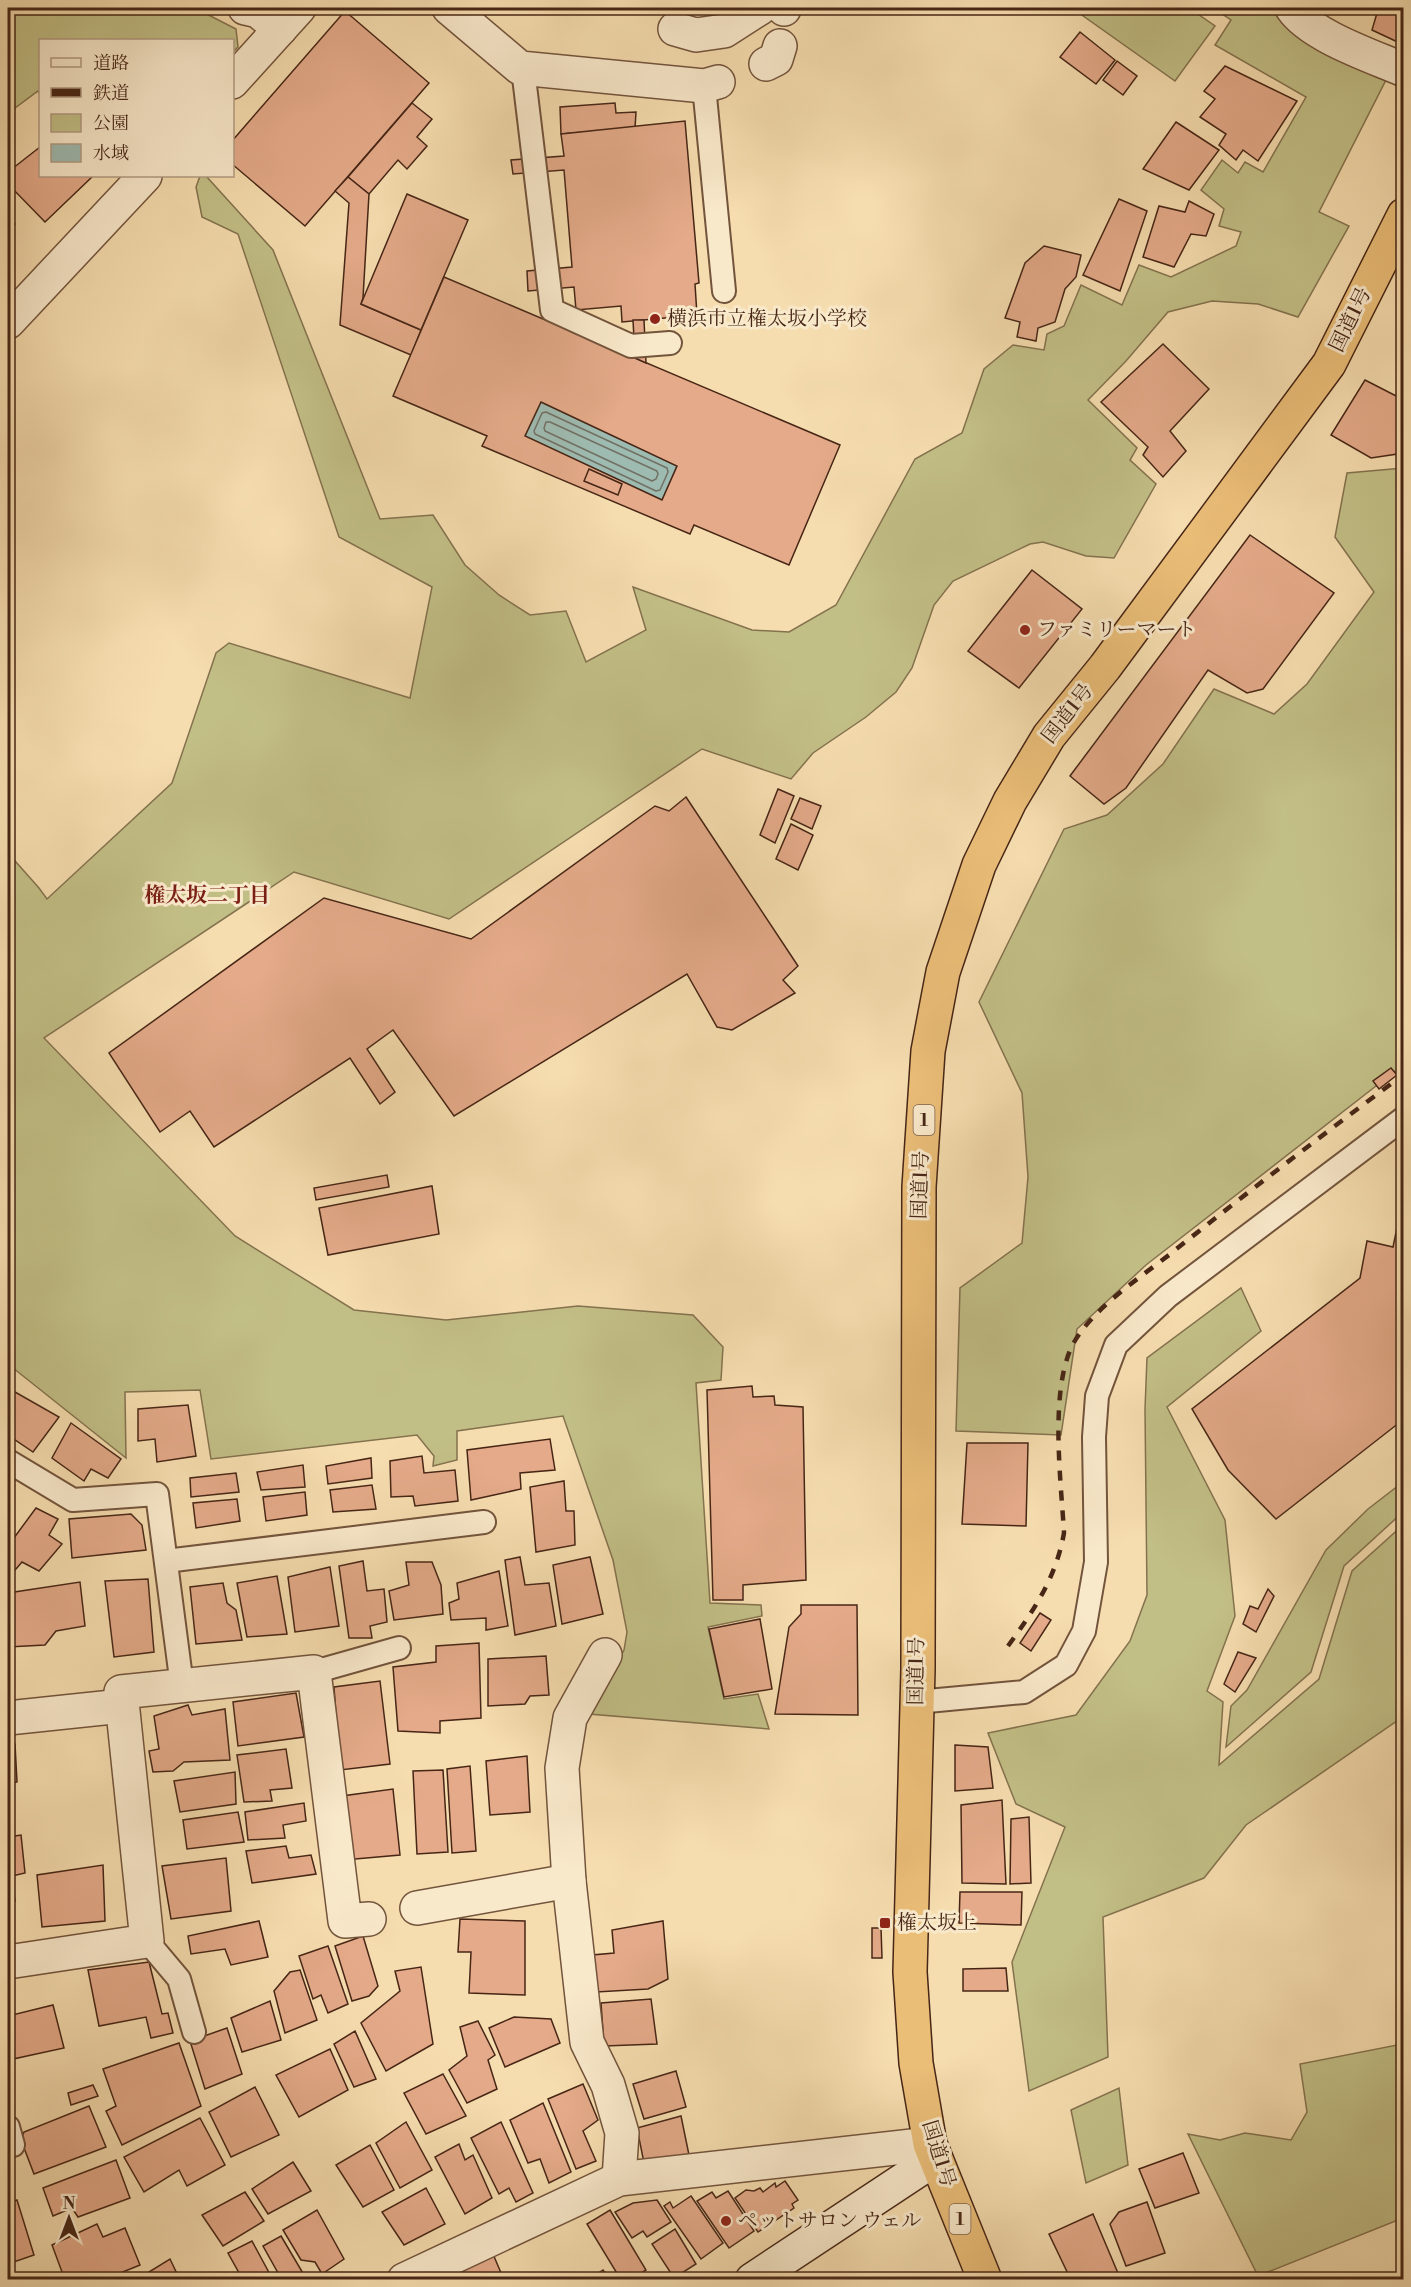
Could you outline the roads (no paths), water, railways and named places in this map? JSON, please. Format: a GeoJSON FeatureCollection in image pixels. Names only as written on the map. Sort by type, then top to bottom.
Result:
{"type":"FeatureCollection","features":[{"type":"Feature","properties":{"kind":"highway","name":"国道1号"},"geometry":{"type":"LineString","coordinates":[[985,2280],[933,2152],[916,2063],[910,1972],[917,1702],[920,1187],[928,1051],[943,972],[980,865],[1010,801],[1049,736],[1105,667],[1329,364],[1404,215]]}},
{"type":"Feature","properties":{"kind":"street"},"geometry":{"type":"LineString","coordinates":[[234,80],[289,18],[245,8]]}},
{"type":"Feature","properties":{"kind":"street"},"geometry":{"type":"LineString","coordinates":[[449,8],[523,69],[711,84]]}},
{"type":"Feature","properties":{"kind":"street"},"geometry":{"type":"LineString","coordinates":[[675,29],[696,35],[724,31],[776,8]]}},
{"type":"Feature","properties":{"kind":"street"},"geometry":{"type":"LineString","coordinates":[[1292,8],[1297,15],[1320,33],[1404,70]]}},
{"type":"Feature","properties":{"kind":"street"},"geometry":{"type":"LineString","coordinates":[[8,322],[144,177]]}},
{"type":"Feature","properties":{"kind":"street"},"geometry":{"type":"LineString","coordinates":[[605,1654],[570,1718],[562,1768],[568,1881],[587,2042],[608,2085],[622,2133],[619,2179]]}},
{"type":"Feature","properties":{"kind":"street"},"geometry":{"type":"LineString","coordinates":[[8,1962],[147,1941],[121,1692],[314,1672],[345,1921],[369,1919]]}},
{"type":"Feature","properties":{"kind":"street"},"geometry":{"type":"LineString","coordinates":[[8,1718],[122,1706]]}},
{"type":"Feature","properties":{"kind":"street"},"geometry":{"type":"LineString","coordinates":[[417,1908],[568,1881]]}},
{"type":"Feature","properties":{"kind":"street"},"geometry":{"type":"LineString","coordinates":[[404,2280],[619,2179],[933,2152]]}},
{"type":"Feature","properties":{"kind":"street"},"geometry":{"type":"LineString","coordinates":[[752,2280],[933,2152]]}},
{"type":"Feature","properties":{"kind":"lane"},"geometry":{"type":"LineString","coordinates":[[523,69],[552,310],[631,346],[670,343]]}},
{"type":"Feature","properties":{"kind":"lane"},"geometry":{"type":"LineString","coordinates":[[711,84],[724,291]]}},
{"type":"Feature","properties":{"kind":"lane"},"geometry":{"type":"LineString","coordinates":[[917,1702],[1024,1692],[1066,1665],[1084,1631],[1096,1562],[1094,1437],[1097,1396],[1116,1345],[1168,1296],[1404,1118]]}},
{"type":"Feature","properties":{"kind":"lane"},"geometry":{"type":"LineString","coordinates":[[8,1461],[73,1500],[157,1494],[182,1686]]}},
{"type":"Feature","properties":{"kind":"lane"},"geometry":{"type":"LineString","coordinates":[[166,1561],[484,1522]]}},
{"type":"Feature","properties":{"kind":"lane"},"geometry":{"type":"LineString","coordinates":[[314,1672],[399,1648]]}},
{"type":"Feature","properties":{"kind":"lane"},"geometry":{"type":"LineString","coordinates":[[147,1941],[179,1979],[194,2032]]}},
{"type":"Feature","properties":{"kind":"water"},"geometry":{"type":"Polygon","coordinates":[[[541,402],[677,466],[662,500],[525,436],[541,402]]]}},
{"type":"Feature","properties":{"kind":"railway"},"geometry":{"type":"LineString","coordinates":[[1008,1646],[1050,1579],[1064,1533],[1059,1464],[1059,1414],[1065,1368],[1071,1348],[1079,1335],[1101,1309],[1129,1285],[1399,1078]]}},
{"type":"Feature","properties":{"kind":"place","name":"横浜市立権太坂小学校"},"geometry":{"type":"Point","coordinates":[655,319]}},
{"type":"Feature","properties":{"kind":"place","name":"ファミリーマート"},"geometry":{"type":"Point","coordinates":[1025,630]}},
{"type":"Feature","properties":{"kind":"place","name":"権太坂上"},"geometry":{"type":"Point","coordinates":[885,1923]}},
{"type":"Feature","properties":{"kind":"place","name":"ペットサロン ウェル"},"geometry":{"type":"Point","coordinates":[726,2221]}},
{"type":"Feature","properties":{"kind":"district","name":"権太坂二丁目"},"geometry":{"type":"Point","coordinates":[207,896]}}]}
